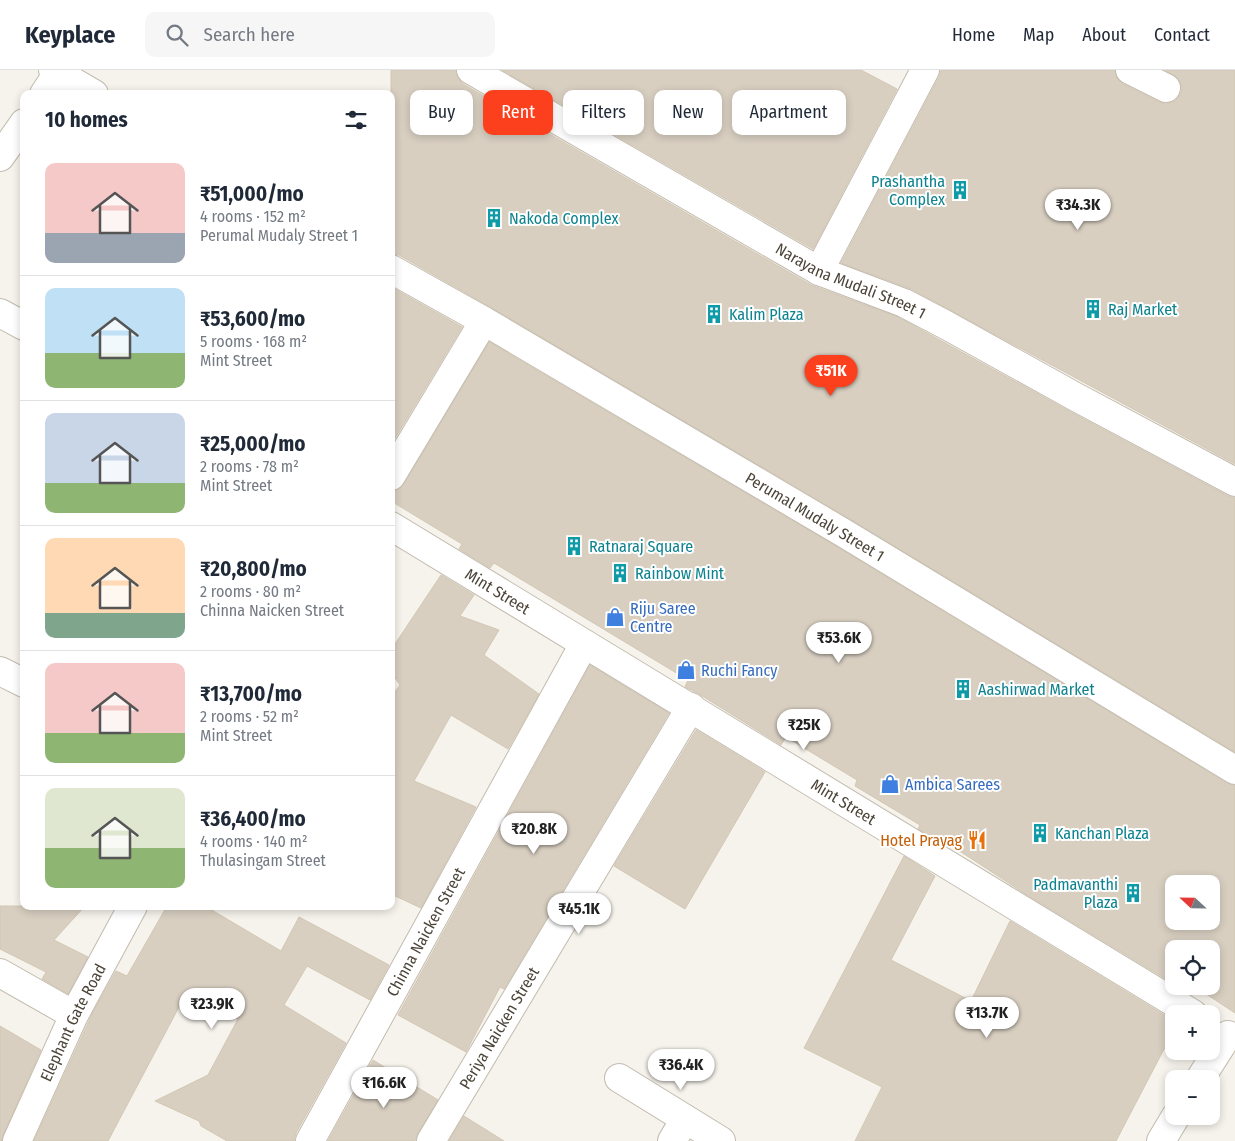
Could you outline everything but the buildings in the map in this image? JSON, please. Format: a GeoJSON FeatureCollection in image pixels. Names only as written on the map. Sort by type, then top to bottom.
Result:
{"type":"FeatureCollection","features":[{"type":"Feature","properties":{"kind":"street","name":"Narayana Mudali Street 1"},"geometry":{"type":"LineString","coordinates":[[472,70],[820,271],[904,303],[1235,482]]}},
{"type":"Feature","properties":{"kind":"street"},"geometry":{"type":"LineString","coordinates":[[820,271],[925,70]]}},
{"type":"Feature","properties":{"kind":"street"},"geometry":{"type":"LineString","coordinates":[[1130,70],[1166,88]]}},
{"type":"Feature","properties":{"kind":"street"},"geometry":{"type":"LineString","coordinates":[[54,77],[85,90]]}},
{"type":"Feature","properties":{"kind":"street"},"geometry":{"type":"LineString","coordinates":[[0,157],[20,129]]}},
{"type":"Feature","properties":{"kind":"street","name":"Perumal Mudaly Street 1"},"geometry":{"type":"LineString","coordinates":[[395,271],[484,321],[842,532],[1235,770]]}},
{"type":"Feature","properties":{"kind":"street"},"geometry":{"type":"LineString","coordinates":[[0,313],[20,324]]}},
{"type":"Feature","properties":{"kind":"street"},"geometry":{"type":"LineString","coordinates":[[395,469],[484,321]]}},
{"type":"Feature","properties":{"kind":"street","name":"Mint Street"},"geometry":{"type":"LineString","coordinates":[[395,528],[1179,1005]]}},
{"type":"Feature","properties":{"kind":"street","name":"Chinna Naicken Street"},"geometry":{"type":"LineString","coordinates":[[310,1141],[584,644]]}},
{"type":"Feature","properties":{"kind":"street"},"geometry":{"type":"LineString","coordinates":[[0,671],[20,681]]}},
{"type":"Feature","properties":{"kind":"street","name":"Periya Naicken Street"},"geometry":{"type":"LineString","coordinates":[[431,1141],[691,707]]}},
{"type":"Feature","properties":{"kind":"street","name":"Elephant Gate Road"},"geometry":{"type":"LineString","coordinates":[[17,1141],[74,1015],[131,910]]}},
{"type":"Feature","properties":{"kind":"street"},"geometry":{"type":"LineString","coordinates":[[0,973],[74,1015]]}},
{"type":"Feature","properties":{"kind":"street"},"geometry":{"type":"LineString","coordinates":[[1205,1070],[1225,1033]]}},
{"type":"Feature","properties":{"kind":"street"},"geometry":{"type":"LineString","coordinates":[[619,1078],[678,1130],[720,1141]]}},
{"type":"Feature","properties":{"kind":"street"},"geometry":{"type":"LineString","coordinates":[[1161,1141],[1171,1125]]}},
{"type":"Feature","properties":{"kind":"place","name":"Prashantha Complex"},"geometry":{"type":"Point","coordinates":[960,190]}},
{"type":"Feature","properties":{"kind":"place","name":"Nakoda Complex"},"geometry":{"type":"Point","coordinates":[494,218]}},
{"type":"Feature","properties":{"kind":"place","name":"Raj Market"},"geometry":{"type":"Point","coordinates":[1093,309]}},
{"type":"Feature","properties":{"kind":"place","name":"Kalim Plaza"},"geometry":{"type":"Point","coordinates":[714,314]}},
{"type":"Feature","properties":{"kind":"place","name":"Ratnaraj Square"},"geometry":{"type":"Point","coordinates":[574,546]}},
{"type":"Feature","properties":{"kind":"place","name":"Rainbow Mint"},"geometry":{"type":"Point","coordinates":[620,573]}},
{"type":"Feature","properties":{"kind":"place","name":"Riju Saree Centre"},"geometry":{"type":"Point","coordinates":[615,617]}},
{"type":"Feature","properties":{"kind":"place","name":"Ruchi Fancy"},"geometry":{"type":"Point","coordinates":[686,670]}},
{"type":"Feature","properties":{"kind":"place","name":"Aashirwad Market"},"geometry":{"type":"Point","coordinates":[963,689]}},
{"type":"Feature","properties":{"kind":"place","name":"Ambica Sarees"},"geometry":{"type":"Point","coordinates":[890,784]}},
{"type":"Feature","properties":{"kind":"place","name":"Kanchan Plaza"},"geometry":{"type":"Point","coordinates":[1040,833]}},
{"type":"Feature","properties":{"kind":"place","name":"Hotel Prayag"},"geometry":{"type":"Point","coordinates":[977,840]}},
{"type":"Feature","properties":{"kind":"place","name":"Padmavanthi Plaza"},"geometry":{"type":"Point","coordinates":[1133,893]}}]}
